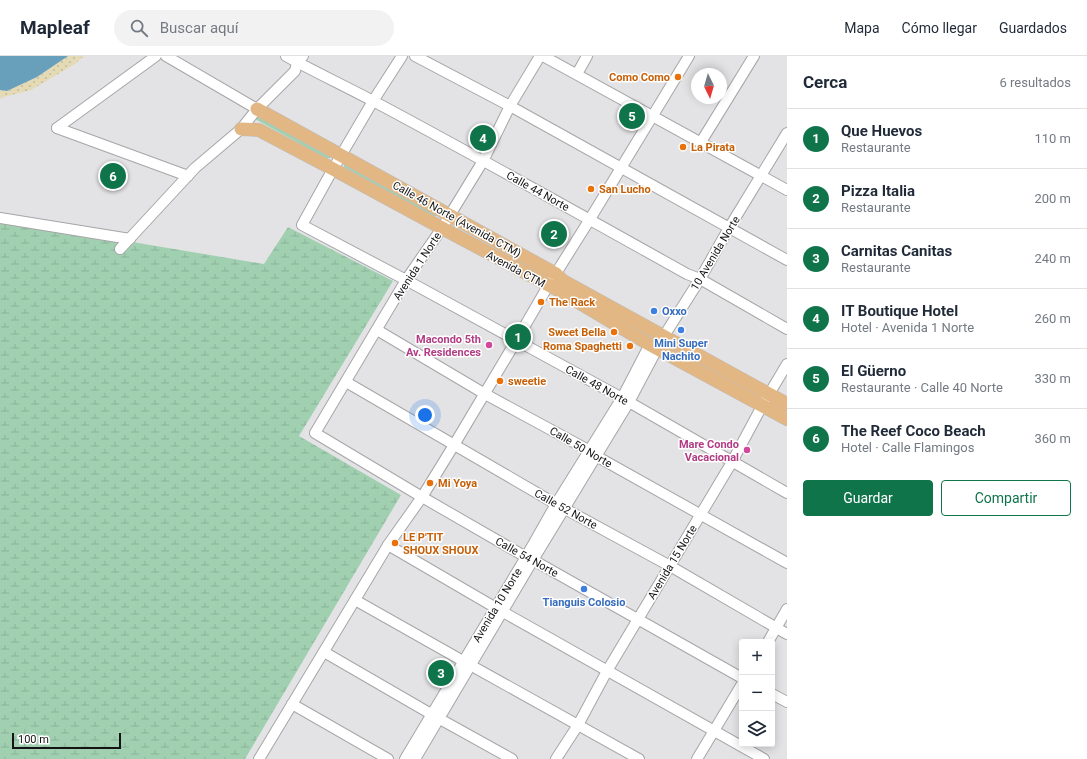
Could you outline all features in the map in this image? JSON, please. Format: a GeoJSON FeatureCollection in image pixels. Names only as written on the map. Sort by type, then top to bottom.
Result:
{"type":"FeatureCollection","features":[{"type":"Feature","properties":{"kind":"main road","name":"Calle 46 Norte (Avenida CTM)"},"geometry":{"type":"LineString","coordinates":[[257,109],[450,215],[556,283],[660,334]]}},
{"type":"Feature","properties":{"kind":"main road","name":"Avenida CTM"},"geometry":{"type":"LineString","coordinates":[[241,129],[259,130],[333,168],[442,228],[556,283],[654,346],[787,419]]}},
{"type":"Feature","properties":{"kind":"main road"},"geometry":{"type":"LineString","coordinates":[[660,334],[787,404]]}},
{"type":"Feature","properties":{"kind":"street"},"geometry":{"type":"LineString","coordinates":[[156,56],[57,128],[188,176]]}},
{"type":"Feature","properties":{"kind":"street"},"geometry":{"type":"LineString","coordinates":[[166,56],[257,109]]}},
{"type":"Feature","properties":{"kind":"street","name":"Calle 44 Norte"},"geometry":{"type":"LineString","coordinates":[[286,56],[300,59],[373,101],[590,219],[689,276],[700,279],[787,329]]}},
{"type":"Feature","properties":{"kind":"street"},"geometry":{"type":"LineString","coordinates":[[333,168],[402,56]]}},
{"type":"Feature","properties":{"kind":"street"},"geometry":{"type":"LineString","coordinates":[[415,56],[510,106],[787,260]]}},
{"type":"Feature","properties":{"kind":"street","name":"Avenida 1 Norte"},"geometry":{"type":"LineString","coordinates":[[315,433],[406,280],[442,228],[483,161],[510,106],[540,56]]}},
{"type":"Feature","properties":{"kind":"street"},"geometry":{"type":"LineString","coordinates":[[543,56],[787,190]]}},
{"type":"Feature","properties":{"kind":"street"},"geometry":{"type":"LineString","coordinates":[[577,74],[587,56]]}},
{"type":"Feature","properties":{"kind":"street"},"geometry":{"type":"LineString","coordinates":[[261,758],[388,545],[422,497],[516,341],[556,283],[620,167],[689,56]]}},
{"type":"Feature","properties":{"kind":"street"},"geometry":{"type":"LineString","coordinates":[[701,142],[754,56]]}},
{"type":"Feature","properties":{"kind":"street"},"geometry":{"type":"LineString","coordinates":[[120,249],[194,168],[241,129],[257,109],[295,71],[300,59]]}},
{"type":"Feature","properties":{"kind":"street","name":"10 Avenida Norte"},"geometry":{"type":"LineString","coordinates":[[593,454],[625,400],[660,334],[700,279],[730,228],[758,174],[787,133]]}},
{"type":"Feature","properties":{"kind":"street","name":"Calle 48 Norte"},"geometry":{"type":"LineString","coordinates":[[333,168],[302,225],[625,400],[787,493]]}},
{"type":"Feature","properties":{"kind":"street"},"geometry":{"type":"LineString","coordinates":[[0,218],[130,239]]}},
{"type":"Feature","properties":{"kind":"street","name":"Calle 50 Norte"},"geometry":{"type":"LineString","coordinates":[[377,330],[485,394],[787,563]]}},
{"type":"Feature","properties":{"kind":"street","name":"Avenida 15 Norte"},"geometry":{"type":"LineString","coordinates":[[556,759],[578,725],[607,671],[732,462],[762,406],[770,395],[787,364]]}},
{"type":"Feature","properties":{"kind":"street","name":"Calle 52 Norte"},"geometry":{"type":"LineString","coordinates":[[346,382],[560,506],[670,566],[787,634]]}},
{"type":"Feature","properties":{"kind":"street","name":"Calle 54 Norte"},"geometry":{"type":"LineString","coordinates":[[315,433],[529,559],[739,676]]}},
{"type":"Feature","properties":{"kind":"street","name":"Avenida 10 Norte"},"geometry":{"type":"LineString","coordinates":[[405,759],[435,716],[560,506],[593,454]]}},
{"type":"Feature","properties":{"kind":"street"},"geometry":{"type":"LineString","coordinates":[[388,545],[499,610],[764,759]]}},
{"type":"Feature","properties":{"kind":"street"},"geometry":{"type":"LineString","coordinates":[[355,600],[639,759]]}},
{"type":"Feature","properties":{"kind":"street"},"geometry":{"type":"LineString","coordinates":[[770,639],[787,610]]}},
{"type":"Feature","properties":{"kind":"street"},"geometry":{"type":"LineString","coordinates":[[324,652],[512,759]]}},
{"type":"Feature","properties":{"kind":"street"},"geometry":{"type":"LineString","coordinates":[[697,759],[739,689]]}},
{"type":"Feature","properties":{"kind":"street"},"geometry":{"type":"LineString","coordinates":[[775,696],[787,702]]}},
{"type":"Feature","properties":{"kind":"street"},"geometry":{"type":"LineString","coordinates":[[292,704],[388,759]]}},
{"type":"Feature","properties":{"kind":"street","name":"Avenida 10 Norte"},"geometry":{"type":"LineString","coordinates":[[415,759],[435,716]]}},
{"type":"Feature","properties":{"kind":"green space"},"geometry":{"type":"Polygon","coordinates":[[[256,115],[331,156],[330,158],[326,158],[255,119],[256,115]]]}},
{"type":"Feature","properties":{"kind":"green space"},"geometry":{"type":"Polygon","coordinates":[[[347,164],[437,215],[434,217],[344,167],[344,165],[347,164]]]}},
{"type":"Feature","properties":{"kind":"green space"},"geometry":{"type":"Polygon","coordinates":[[[0,220],[264,264],[288,227],[393,281],[299,436],[401,495],[245,759],[0,759],[0,220]]]}},
{"type":"Feature","properties":{"kind":"sand"},"geometry":{"type":"Polygon","coordinates":[[[68,56],[84,56],[75,64],[31,90],[0,98],[0,90],[7,91],[37,77],[68,56]]]}},
{"type":"Feature","properties":{"kind":"water"},"geometry":{"type":"Polygon","coordinates":[[[0,56],[68,56],[37,77],[7,91],[0,90],[0,56]]]}},
{"type":"Feature","properties":{"kind":"place","name":"Como Como"},"geometry":{"type":"Point","coordinates":[678,77]}},
{"type":"Feature","properties":{"kind":"place","name":"El Güerno"},"geometry":{"type":"Point","coordinates":[632,116]}},
{"type":"Feature","properties":{"kind":"place","name":"IT Boutique Hotel"},"geometry":{"type":"Point","coordinates":[483,138]}},
{"type":"Feature","properties":{"kind":"place","name":"La Pirata"},"geometry":{"type":"Point","coordinates":[683,147]}},
{"type":"Feature","properties":{"kind":"place","name":"The Reef Coco Beach"},"geometry":{"type":"Point","coordinates":[113,176]}},
{"type":"Feature","properties":{"kind":"place","name":"San Lucho"},"geometry":{"type":"Point","coordinates":[591,189]}},
{"type":"Feature","properties":{"kind":"place","name":"Pizza Italia"},"geometry":{"type":"Point","coordinates":[554,234]}},
{"type":"Feature","properties":{"kind":"place","name":"The Rack"},"geometry":{"type":"Point","coordinates":[541,302]}},
{"type":"Feature","properties":{"kind":"place","name":"Oxxo"},"geometry":{"type":"Point","coordinates":[654,311]}},
{"type":"Feature","properties":{"kind":"place","name":"Mini Super Nachito"},"geometry":{"type":"Point","coordinates":[681,330]}},
{"type":"Feature","properties":{"kind":"place","name":"Sweet Bella"},"geometry":{"type":"Point","coordinates":[614,332]}},
{"type":"Feature","properties":{"kind":"place","name":"Que Huevos"},"geometry":{"type":"Point","coordinates":[518,337]}},
{"type":"Feature","properties":{"kind":"place","name":"Macondo 5th Av. Residences"},"geometry":{"type":"Point","coordinates":[489,345]}},
{"type":"Feature","properties":{"kind":"place","name":"Roma Spaghetti"},"geometry":{"type":"Point","coordinates":[630,346]}},
{"type":"Feature","properties":{"kind":"place","name":"sweetie"},"geometry":{"type":"Point","coordinates":[500,381]}},
{"type":"Feature","properties":{"kind":"place","name":"Mare Condo Vacacional"},"geometry":{"type":"Point","coordinates":[747,450]}},
{"type":"Feature","properties":{"kind":"place","name":"Mi Yoya"},"geometry":{"type":"Point","coordinates":[430,483]}},
{"type":"Feature","properties":{"kind":"place","name":"LE P'TIT SHOUX SHOUX"},"geometry":{"type":"Point","coordinates":[395,543]}},
{"type":"Feature","properties":{"kind":"place","name":"Tianguis Colosio"},"geometry":{"type":"Point","coordinates":[584,589]}},
{"type":"Feature","properties":{"kind":"place","name":"Carnitas Canitas"},"geometry":{"type":"Point","coordinates":[441,673]}}]}
